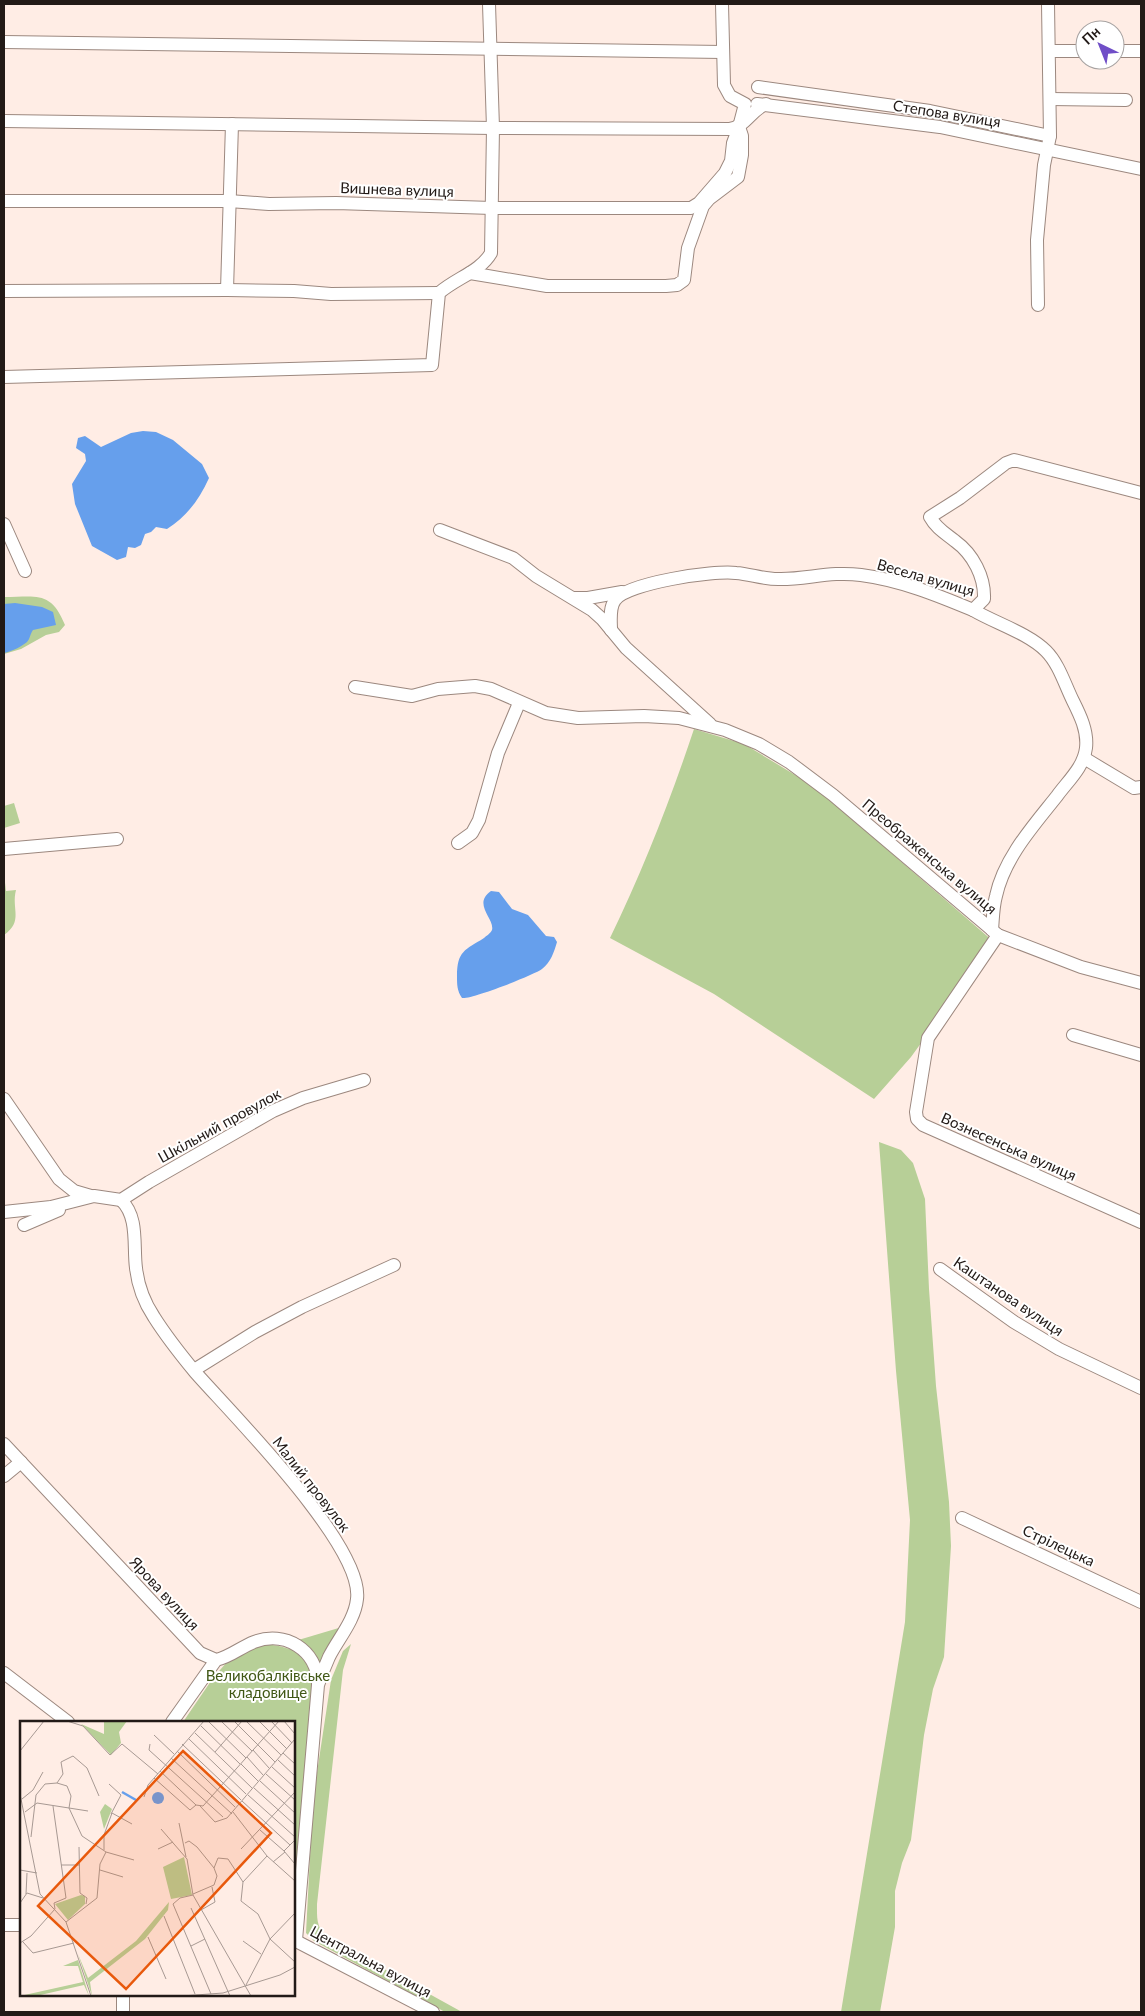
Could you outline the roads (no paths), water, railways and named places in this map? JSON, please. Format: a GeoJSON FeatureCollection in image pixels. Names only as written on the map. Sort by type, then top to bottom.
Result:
{"type":"FeatureCollection","features":[{"type":"Feature","properties":{"kind":"street"},"geometry":{"type":"LineString","coordinates":[[4,291],[227,290],[294,291],[331,294],[439,293],[487,260],[491,252],[493,128],[489,4]]}},
{"type":"Feature","properties":{"kind":"street"},"geometry":{"type":"LineString","coordinates":[[722,4],[724,85],[730,96],[745,104]]}},
{"type":"Feature","properties":{"kind":"street"},"geometry":{"type":"LineString","coordinates":[[1038,305],[1037,240],[1044,165],[1050,136],[1048,4]]}},
{"type":"Feature","properties":{"kind":"street"},"geometry":{"type":"LineString","coordinates":[[4,42],[723,52]]}},
{"type":"Feature","properties":{"kind":"street"},"geometry":{"type":"LineString","coordinates":[[1049,52],[1075,51]]}},
{"type":"Feature","properties":{"kind":"street"},"geometry":{"type":"LineString","coordinates":[[1125,51],[1141,51]]}},
{"type":"Feature","properties":{"kind":"street"},"geometry":{"type":"LineString","coordinates":[[758,87],[930,111],[1050,136]]}},
{"type":"Feature","properties":{"kind":"street"},"geometry":{"type":"LineString","coordinates":[[1050,99],[1126,100]]}},
{"type":"Feature","properties":{"kind":"street","name":"Степова вулиця"},"geometry":{"type":"LineString","coordinates":[[745,104],[766,104],[940,126],[1048,151],[1141,169]]}},
{"type":"Feature","properties":{"kind":"street","name":"Вишнева вулиця"},"geometry":{"type":"LineString","coordinates":[[4,201],[229,201],[269,204],[336,203],[492,208],[692,208],[699,203],[725,174],[732,161],[733,143],[745,104]]}},
{"type":"Feature","properties":{"kind":"street"},"geometry":{"type":"LineString","coordinates":[[4,121],[493,128],[730,129],[739,127],[760,106],[766,104]]}},
{"type":"Feature","properties":{"kind":"street"},"geometry":{"type":"LineString","coordinates":[[227,290],[232,124]]}},
{"type":"Feature","properties":{"kind":"street"},"geometry":{"type":"LineString","coordinates":[[470,273],[547,286],[677,285],[684,280],[688,248],[703,206],[709,199],[738,177],[742,155],[742,136],[739,127]]}},
{"type":"Feature","properties":{"kind":"street"},"geometry":{"type":"LineString","coordinates":[[4,377],[432,365],[439,293]]}},
{"type":"Feature","properties":{"kind":"street","name":"Весела вулиця"},"geometry":{"type":"LineString","coordinates":[[573,598],[588,598],[623,592],[638,586],[720,573],[736,572],[768,579],[784,579],[819,574],[852,574],[906,584],[973,610],[984,599],[984,590],[971,555],[958,542],[936,526],[930,517],[960,498],[1006,463],[1014,460],[1141,493]]}},
{"type":"Feature","properties":{"kind":"street"},"geometry":{"type":"LineString","coordinates":[[4,524],[25,571]]}},
{"type":"Feature","properties":{"kind":"street","name":"Преображенська вулиця"},"geometry":{"type":"LineString","coordinates":[[440,530],[513,558],[536,576],[592,610],[626,648],[712,726]]}},
{"type":"Feature","properties":{"kind":"street"},"geometry":{"type":"LineString","coordinates":[[611,630],[611,610],[615,600],[623,592]]}},
{"type":"Feature","properties":{"kind":"street"},"geometry":{"type":"LineString","coordinates":[[973,610],[1013,630],[1046,651],[1056,666],[1086,732],[1084,758],[1074,774],[1028,832],[1002,876],[996,895],[995,932]]}},
{"type":"Feature","properties":{"kind":"street","name":"Преображенська вулиця"},"geometry":{"type":"LineString","coordinates":[[355,687],[412,696],[438,689],[475,686],[491,689],[519,703],[546,713],[578,718],[644,716],[679,718],[712,726],[759,744],[789,762],[833,795],[995,932],[1081,967],[1141,983]]}},
{"type":"Feature","properties":{"kind":"street"},"geometry":{"type":"LineString","coordinates":[[458,843],[472,833],[479,820],[498,753],[519,703]]}},
{"type":"Feature","properties":{"kind":"street"},"geometry":{"type":"LineString","coordinates":[[1084,758],[1134,788],[1141,787]]}},
{"type":"Feature","properties":{"kind":"street"},"geometry":{"type":"LineString","coordinates":[[4,849],[117,840]]}},
{"type":"Feature","properties":{"kind":"street","name":"Вознесенська вулиця"},"geometry":{"type":"LineString","coordinates":[[995,932],[928,1038],[916,1112],[917,1119],[923,1125],[1141,1222]]}},
{"type":"Feature","properties":{"kind":"street"},"geometry":{"type":"LineString","coordinates":[[1073,1035],[1141,1056]]}},
{"type":"Feature","properties":{"kind":"street","name":"Шкільний провулок"},"geometry":{"type":"LineString","coordinates":[[121,1200],[273,1110],[303,1098],[364,1080]]}},
{"type":"Feature","properties":{"kind":"street"},"geometry":{"type":"LineString","coordinates":[[4,1099],[59,1179],[74,1191],[121,1200]]}},
{"type":"Feature","properties":{"kind":"street"},"geometry":{"type":"LineString","coordinates":[[4,1212],[51,1207],[94,1196]]}},
{"type":"Feature","properties":{"kind":"street"},"geometry":{"type":"LineString","coordinates":[[24,1225],[94,1196]]}},
{"type":"Feature","properties":{"kind":"street","name":"Малий провулок"},"geometry":{"type":"LineString","coordinates":[[121,1200],[129,1208],[133,1220],[136,1268],[143,1298],[154,1318],[194,1370],[289,1478],[322,1520],[356,1579],[357,1600],[348,1623],[329,1657],[318,1685],[295,1940]]}},
{"type":"Feature","properties":{"kind":"street"},"geometry":{"type":"LineString","coordinates":[[194,1370],[255,1332],[394,1264]]}},
{"type":"Feature","properties":{"kind":"street","name":"Каштанова вулиця"},"geometry":{"type":"LineString","coordinates":[[940,1269],[1014,1322],[1051,1345],[1141,1388]]}},
{"type":"Feature","properties":{"kind":"street","name":"Ярова вулиця"},"geometry":{"type":"LineString","coordinates":[[4,1444],[193,1646],[208,1658],[216,1660]]}},
{"type":"Feature","properties":{"kind":"street"},"geometry":{"type":"LineString","coordinates":[[4,1476],[20,1462]]}},
{"type":"Feature","properties":{"kind":"street","name":"Стрілецька"},"geometry":{"type":"LineString","coordinates":[[962,1518],[1141,1602]]}},
{"type":"Feature","properties":{"kind":"street"},"geometry":{"type":"LineString","coordinates":[[173,1721],[216,1660],[265,1639],[286,1641],[307,1652],[314,1662],[317,1671],[318,1685]]}},
{"type":"Feature","properties":{"kind":"street"},"geometry":{"type":"LineString","coordinates":[[4,1673],[67,1721]]}},
{"type":"Feature","properties":{"kind":"street"},"geometry":{"type":"LineString","coordinates":[[4,1925],[20,1925]]}},
{"type":"Feature","properties":{"kind":"street","name":"Центральна вулиця"},"geometry":{"type":"LineString","coordinates":[[295,1940],[432,2012]]}},
{"type":"Feature","properties":{"kind":"street"},"geometry":{"type":"LineString","coordinates":[[123,2012],[124,1996]]}},
{"type":"Feature","properties":{"kind":"water"},"geometry":{"type":"Polygon","coordinates":[[[143,431],[156,432],[173,440],[202,464],[209,478],[197,500],[181,519],[167,529],[156,527],[151,532],[145,534],[141,545],[135,548],[128,547],[126,557],[117,560],[92,546],[75,504],[72,484],[86,461],[85,454],[76,448],[78,438],[85,436],[101,447],[131,433],[143,431]]]}},
{"type":"Feature","properties":{"kind":"water"},"geometry":{"type":"Polygon","coordinates":[[[15,603],[42,607],[53,612],[56,625],[33,630],[27,642],[22,646],[4,653],[4,604],[15,603]]]}},
{"type":"Feature","properties":{"kind":"water"},"geometry":{"type":"Polygon","coordinates":[[[491,891],[499,892],[512,909],[528,915],[546,936],[554,937],[557,942],[550,960],[542,969],[502,986],[462,998],[457,985],[457,968],[463,952],[484,938],[492,930],[484,906],[486,896],[491,891]]]}},
{"type":"Feature","properties":{"kind":"park label","name":"Великобалківське кладовище"},"geometry":{"type":"Point","coordinates":[268,1684]}}]}
